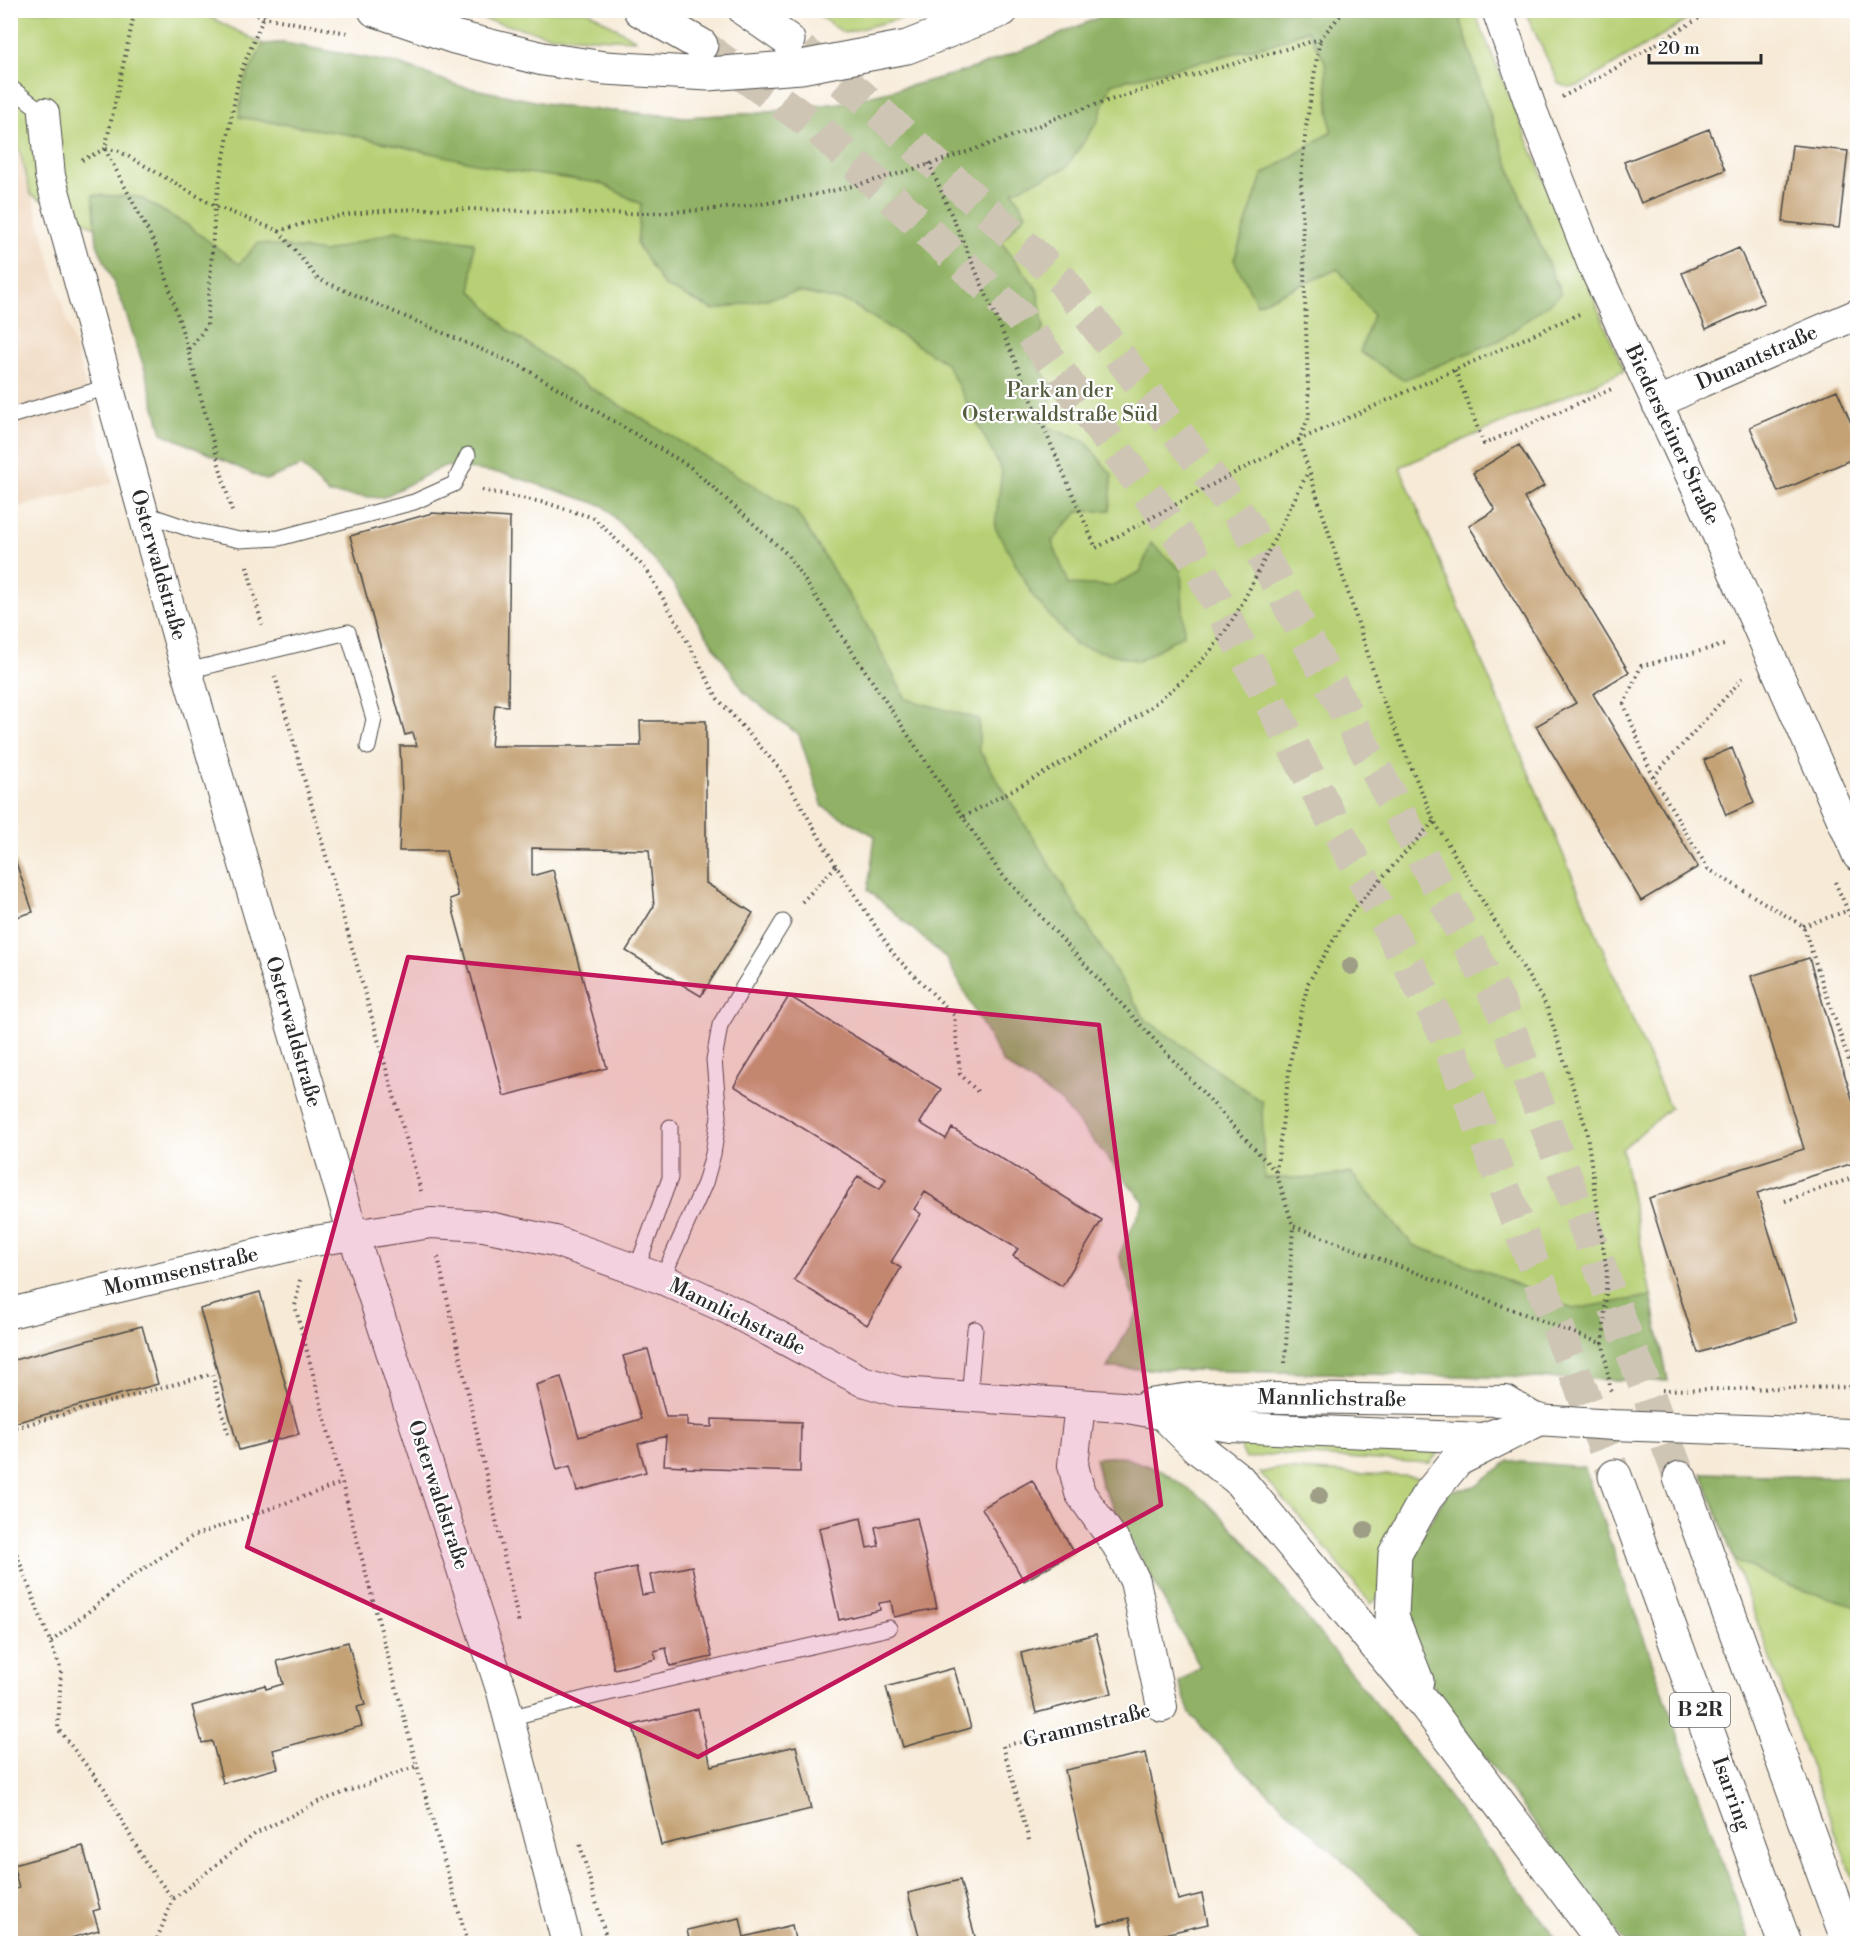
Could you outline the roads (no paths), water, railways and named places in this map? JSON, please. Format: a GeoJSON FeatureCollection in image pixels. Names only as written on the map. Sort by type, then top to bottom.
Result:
{"type":"FeatureCollection","features":[{"type":"Feature","properties":{"kind":"highway"},"geometry":{"type":"LineString","coordinates":[[375,10],[454,37],[543,59],[605,68],[708,74],[801,67],[907,47],[1002,10]]}},
{"type":"Feature","properties":{"kind":"highway"},"geometry":{"type":"LineString","coordinates":[[640,10],[701,45]]}},
{"type":"Feature","properties":{"kind":"highway"},"geometry":{"type":"LineString","coordinates":[[745,10],[788,40]]}},
{"type":"Feature","properties":{"kind":"highway"},"geometry":{"type":"LineString","coordinates":[[1166,1415],[1197,1447],[1238,1479],[1427,1707],[1605,1944]]}},
{"type":"Feature","properties":{"kind":"highway"},"geometry":{"type":"LineString","coordinates":[[1427,1707],[1392,1617],[1395,1554],[1426,1498],[1457,1460],[1537,1420]]}},
{"type":"Feature","properties":{"kind":"highway","name":"Isarring"},"geometry":{"type":"LineString","coordinates":[[1615,1476],[1785,1944]]}},
{"type":"Feature","properties":{"kind":"highway","name":"B 2R"},"geometry":{"type":"LineString","coordinates":[[1680,1478],[1849,1944]]}},
{"type":"Feature","properties":{"kind":"street","name":"Biedersteiner Straße"},"geometry":{"type":"LineString","coordinates":[[1497,10],[1533,113],[1592,263],[1707,513],[1857,856]]}},
{"type":"Feature","properties":{"kind":"street","name":"Osterwaldstraße"},"geometry":{"type":"LineString","coordinates":[[44,113],[50,176],[187,671],[353,1234],[502,1692],[567,1944]]}},
{"type":"Feature","properties":{"kind":"street","name":"Dunantstraße"},"geometry":{"type":"LineString","coordinates":[[1657,404],[1701,382],[1857,314]]}},
{"type":"Feature","properties":{"kind":"street","name":"Mannlichstraße"},"geometry":{"type":"LineString","coordinates":[[353,1234],[430,1223],[484,1226],[555,1241],[649,1275],[728,1309],[862,1381],[900,1392],[1122,1407],[1230,1427],[1483,1438],[1537,1420],[1855,1434]]}},
{"type":"Feature","properties":{"kind":"street","name":"Mommsenstraße"},"geometry":{"type":"LineString","coordinates":[[10,1313],[308,1242],[353,1234]]}},
{"type":"Feature","properties":{"kind":"street","name":"Mannlichstraße"},"geometry":{"type":"LineString","coordinates":[[1122,1407],[1197,1398],[1506,1401],[1537,1420]]}},
{"type":"Feature","properties":{"kind":"street","name":"Grammstraße"},"geometry":{"type":"LineString","coordinates":[[1080,1405],[1073,1465],[1080,1493],[1117,1545],[1135,1581],[1162,1707]]}},
{"type":"Feature","properties":{"kind":"lane"},"geometry":{"type":"LineString","coordinates":[[10,87],[44,113]]}},
{"type":"Feature","properties":{"kind":"lane"},"geometry":{"type":"LineString","coordinates":[[10,416],[108,387]]}},
{"type":"Feature","properties":{"kind":"lane"},"geometry":{"type":"LineString","coordinates":[[143,513],[196,531],[240,540],[279,538],[414,502],[454,484],[468,455]]}},
{"type":"Feature","properties":{"kind":"lane"},"geometry":{"type":"LineString","coordinates":[[187,671],[348,632],[374,719],[368,747]]}},
{"type":"Feature","properties":{"kind":"lane"},"geometry":{"type":"LineString","coordinates":[[649,1275],[705,1183],[714,1154],[719,1116],[714,1060],[720,1025],[783,922]]}},
{"type":"Feature","properties":{"kind":"lane"},"geometry":{"type":"LineString","coordinates":[[649,1275],[670,1178],[670,1127]]}},
{"type":"Feature","properties":{"kind":"lane"},"geometry":{"type":"LineString","coordinates":[[969,1398],[975,1329]]}},
{"type":"Feature","properties":{"kind":"lane"},"geometry":{"type":"LineString","coordinates":[[508,1718],[889,1628]]}},
{"type":"Feature","properties":{"kind":"tunnel"},"geometry":{"type":"LineString","coordinates":[[701,45],[817,128],[1020,318],[1193,556],[1443,1030],[1615,1476]]}},
{"type":"Feature","properties":{"kind":"tunnel"},"geometry":{"type":"LineString","coordinates":[[802,51],[859,94],[1062,280],[1246,524],[1500,1004],[1680,1478]]}},
{"type":"Feature","properties":{"kind":"park label","name":"Park an der Osterwaldstraße Süd"},"geometry":{"type":"Point","coordinates":[1060,403]}}]}
